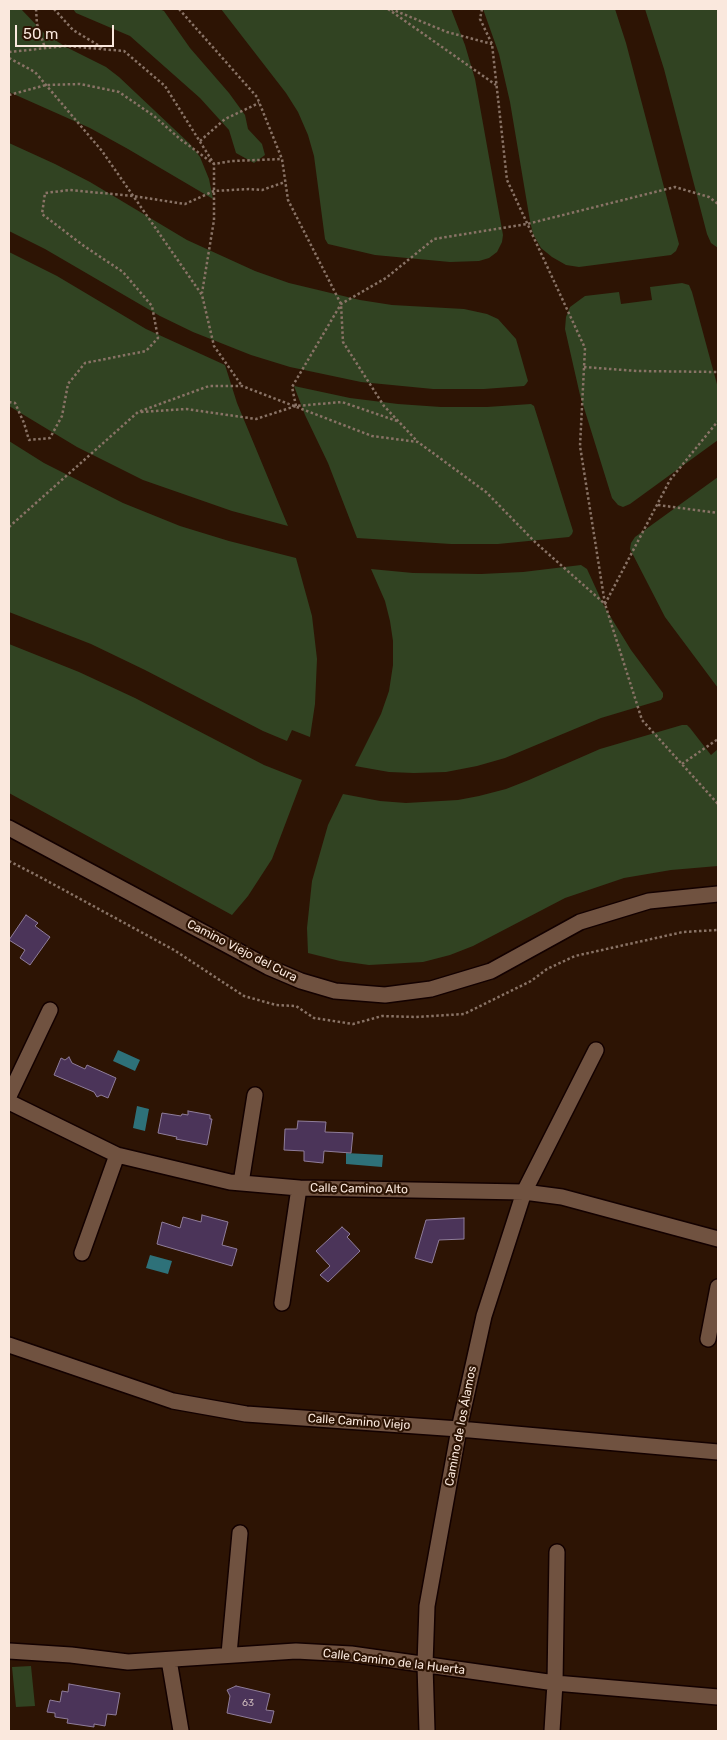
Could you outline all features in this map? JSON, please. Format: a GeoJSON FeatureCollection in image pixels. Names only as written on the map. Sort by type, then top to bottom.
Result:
{"type":"FeatureCollection","features":[{"type":"Feature","properties":{"kind":"street","name":"Camino Viejo del Cura"},"geometry":{"type":"LineString","coordinates":[[9,828],[268,967],[301,981],[335,991],[385,995],[431,989],[491,972],[580,922],[649,902],[718,894]]}},
{"type":"Feature","properties":{"kind":"street"},"geometry":{"type":"LineString","coordinates":[[9,1096],[50,1010]]}},
{"type":"Feature","properties":{"kind":"street","name":"Camino de los Álamos"},"geometry":{"type":"LineString","coordinates":[[427,1731],[425,1665],[427,1606],[459,1429],[484,1316],[524,1192],[596,1050]]}},
{"type":"Feature","properties":{"kind":"street"},"geometry":{"type":"LineString","coordinates":[[241,1183],[255,1095]]}},
{"type":"Feature","properties":{"kind":"street","name":"Calle Camino Alto"},"geometry":{"type":"LineString","coordinates":[[9,1102],[118,1155],[230,1182],[299,1188],[524,1192],[562,1197],[718,1239]]}},
{"type":"Feature","properties":{"kind":"street"},"geometry":{"type":"LineString","coordinates":[[82,1254],[118,1155]]}},
{"type":"Feature","properties":{"kind":"street"},"geometry":{"type":"LineString","coordinates":[[282,1303],[299,1188]]}},
{"type":"Feature","properties":{"kind":"street"},"geometry":{"type":"LineString","coordinates":[[708,1339],[718,1287]]}},
{"type":"Feature","properties":{"kind":"street","name":"Calle Camino Viejo"},"geometry":{"type":"LineString","coordinates":[[9,1345],[173,1401],[246,1414],[459,1429],[718,1452]]}},
{"type":"Feature","properties":{"kind":"street"},"geometry":{"type":"LineString","coordinates":[[229,1654],[240,1533]]}},
{"type":"Feature","properties":{"kind":"street"},"geometry":{"type":"LineString","coordinates":[[552,1731],[558,1552]]}},
{"type":"Feature","properties":{"kind":"street","name":"Calle Camino de la Huerta"},"geometry":{"type":"LineString","coordinates":[[9,1651],[71,1655],[128,1662],[296,1651],[351,1654],[555,1682],[718,1697]]}},
{"type":"Feature","properties":{"kind":"street"},"geometry":{"type":"LineString","coordinates":[[169,1660],[181,1731]]}},
{"type":"Feature","properties":{"kind":"path"},"geometry":{"type":"LineString","coordinates":[[36,9],[37,24],[45,48]]}},
{"type":"Feature","properties":{"kind":"path"},"geometry":{"type":"LineString","coordinates":[[54,9],[74,30],[106,49]]}},
{"type":"Feature","properties":{"kind":"path"},"geometry":{"type":"LineString","coordinates":[[179,9],[257,97],[282,159],[288,200],[341,304],[343,342],[384,406],[418,442],[486,492],[536,542],[605,604]]}},
{"type":"Feature","properties":{"kind":"path"},"geometry":{"type":"LineString","coordinates":[[390,9],[447,32],[492,44]]}},
{"type":"Feature","properties":{"kind":"path"},"geometry":{"type":"LineString","coordinates":[[390,9],[496,85]]}},
{"type":"Feature","properties":{"kind":"path"},"geometry":{"type":"LineString","coordinates":[[482,9],[480,19],[492,44],[507,180],[584,348],[580,446],[605,604],[642,720],[718,804]]}},
{"type":"Feature","properties":{"kind":"path"},"geometry":{"type":"LineString","coordinates":[[9,52],[66,46],[124,51],[165,86],[214,164],[214,220],[202,295]]}},
{"type":"Feature","properties":{"kind":"path"},"geometry":{"type":"LineString","coordinates":[[9,58],[35,72],[102,150],[202,295],[214,346],[242,386]]}},
{"type":"Feature","properties":{"kind":"path"},"geometry":{"type":"LineString","coordinates":[[9,95],[46,85],[80,84],[119,92],[154,116],[180,139],[214,164],[232,161],[282,159]]}},
{"type":"Feature","properties":{"kind":"path"},"geometry":{"type":"LineString","coordinates":[[200,142],[225,119],[259,103]]}},
{"type":"Feature","properties":{"kind":"path"},"geometry":{"type":"LineString","coordinates":[[9,402],[16,403],[29,440],[50,438],[62,416],[68,384],[85,363],[146,351],[158,338],[152,306],[123,272],[84,246],[42,214],[45,193],[70,190],[133,196],[184,204],[214,191],[262,190],[285,182]]}},
{"type":"Feature","properties":{"kind":"path"},"geometry":{"type":"LineString","coordinates":[[296,406],[292,387],[341,304],[386,278],[434,239],[526,224],[675,187],[709,197],[718,204]]}},
{"type":"Feature","properties":{"kind":"path"},"geometry":{"type":"LineString","coordinates":[[584,367],[637,371],[718,372]]}},
{"type":"Feature","properties":{"kind":"path"},"geometry":{"type":"LineString","coordinates":[[9,527],[138,412],[209,386],[242,386],[372,436],[418,442]]}},
{"type":"Feature","properties":{"kind":"path"},"geometry":{"type":"LineString","coordinates":[[138,412],[186,409],[256,419],[296,406],[342,402],[398,421]]}},
{"type":"Feature","properties":{"kind":"path"},"geometry":{"type":"LineString","coordinates":[[605,604],[670,480],[718,421]]}},
{"type":"Feature","properties":{"kind":"path"},"geometry":{"type":"LineString","coordinates":[[657,505],[718,513]]}},
{"type":"Feature","properties":{"kind":"path"},"geometry":{"type":"LineString","coordinates":[[682,764],[718,739]]}},
{"type":"Feature","properties":{"kind":"path"},"geometry":{"type":"LineString","coordinates":[[9,862],[174,950],[244,996],[276,1006],[296,1006],[314,1018],[353,1024],[382,1016],[416,1017],[464,1014],[532,981],[547,969],[575,956],[683,932],[718,930]]}},
{"type":"Feature","properties":{"kind":"green space"},"geometry":{"type":"Polygon","coordinates":[[[9,9],[21,9],[44,33],[66,47],[106,67],[119,77],[190,144],[200,157],[209,179],[213,199],[90,128],[9,92],[9,9]]]}},
{"type":"Feature","properties":{"kind":"green space"},"geometry":{"type":"Polygon","coordinates":[[[73,9],[159,9],[164,11],[190,48],[229,93],[245,115],[248,129],[262,144],[265,155],[254,163],[236,153],[229,130],[200,98],[130,36],[76,13],[73,9]]]}},
{"type":"Feature","properties":{"kind":"green space"},"geometry":{"type":"Polygon","coordinates":[[[221,9],[451,9],[465,45],[475,79],[503,235],[497,252],[489,258],[479,261],[450,262],[375,255],[328,244],[325,239],[314,156],[308,135],[298,112],[286,93],[221,9]]]}},
{"type":"Feature","properties":{"kind":"green space"},"geometry":{"type":"Polygon","coordinates":[[[483,9],[615,9],[626,43],[679,244],[676,251],[671,255],[579,267],[566,265],[541,248],[533,234],[530,221],[510,102],[499,54],[483,9]]]}},
{"type":"Feature","properties":{"kind":"green space"},"geometry":{"type":"Polygon","coordinates":[[[645,9],[718,9],[718,248],[711,243],[707,234],[664,69],[645,9]]]}},
{"type":"Feature","properties":{"kind":"green space"},"geometry":{"type":"Polygon","coordinates":[[[9,143],[90,182],[187,240],[255,271],[289,283],[360,300],[392,305],[464,309],[487,314],[498,319],[516,339],[528,381],[524,386],[484,389],[433,389],[361,382],[290,367],[251,355],[193,332],[160,316],[45,249],[9,231],[9,143]]]}},
{"type":"Feature","properties":{"kind":"green space"},"geometry":{"type":"Polygon","coordinates":[[[9,252],[57,276],[146,329],[225,365],[237,403],[288,526],[232,511],[143,480],[77,447],[9,406],[9,252]]]}},
{"type":"Feature","properties":{"kind":"green space"},"geometry":{"type":"Polygon","coordinates":[[[682,283],[689,285],[692,292],[718,388],[718,440],[630,504],[623,507],[618,505],[612,498],[580,395],[565,329],[566,317],[570,307],[585,296],[619,292],[621,304],[652,300],[650,287],[682,283]]]}},
{"type":"Feature","properties":{"kind":"green space"},"geometry":{"type":"Polygon","coordinates":[[[294,386],[350,398],[398,404],[441,407],[487,407],[531,404],[534,406],[573,531],[572,534],[569,537],[498,544],[451,544],[357,538],[328,463],[305,415],[294,386]]]}},
{"type":"Feature","properties":{"kind":"green space"},"geometry":{"type":"Polygon","coordinates":[[[9,441],[44,463],[123,503],[180,526],[296,558],[312,616],[317,659],[315,704],[310,737],[292,730],[287,741],[263,731],[91,644],[9,612],[9,441]]]}},
{"type":"Feature","properties":{"kind":"green space"},"geometry":{"type":"Polygon","coordinates":[[[718,477],[718,688],[665,617],[630,549],[635,537],[718,477]]]}},
{"type":"Feature","properties":{"kind":"green space"},"geometry":{"type":"Polygon","coordinates":[[[581,565],[587,569],[604,606],[631,650],[663,693],[661,700],[601,718],[505,758],[477,766],[446,772],[414,773],[389,772],[355,766],[381,714],[389,691],[393,665],[393,641],[390,621],[385,601],[371,569],[413,573],[481,574],[523,572],[581,565]]]}},
{"type":"Feature","properties":{"kind":"green space"},"geometry":{"type":"Polygon","coordinates":[[[9,644],[79,672],[135,698],[264,765],[302,780],[272,859],[248,896],[232,915],[9,793],[9,644]]]}},
{"type":"Feature","properties":{"kind":"green space"},"geometry":{"type":"Polygon","coordinates":[[[687,725],[690,728],[711,755],[718,749],[718,866],[671,870],[624,878],[565,898],[473,946],[450,955],[423,962],[369,965],[340,961],[308,953],[307,928],[312,881],[328,825],[343,794],[380,801],[406,803],[458,800],[479,796],[506,789],[600,749],[687,725]]]}},
{"type":"Feature","properties":{"kind":"green space"},"geometry":{"type":"Polygon","coordinates":[[[31,1666],[35,1706],[16,1707],[12,1667],[31,1666]]]}},
{"type":"Feature","properties":{"kind":"water"},"geometry":{"type":"Polygon","coordinates":[[[118,1050],[140,1060],[135,1071],[113,1061],[118,1050]]]}},
{"type":"Feature","properties":{"kind":"water"},"geometry":{"type":"Polygon","coordinates":[[[137,1106],[149,1109],[145,1131],[133,1128],[137,1106]]]}},
{"type":"Feature","properties":{"kind":"water"},"geometry":{"type":"Polygon","coordinates":[[[346,1153],[383,1155],[382,1167],[346,1164],[346,1153]]]}},
{"type":"Feature","properties":{"kind":"water"},"geometry":{"type":"Polygon","coordinates":[[[150,1255],[172,1261],[168,1274],[146,1268],[150,1255]]]}},
{"type":"Feature","properties":{"kind":"building"},"geometry":{"type":"Polygon","coordinates":[[[26,915],[38,923],[35,926],[50,937],[30,965],[20,958],[25,950],[9,940],[26,915]]]}},
{"type":"Feature","properties":{"kind":"building"},"geometry":{"type":"Polygon","coordinates":[[[69,1057],[72,1063],[85,1069],[87,1065],[116,1078],[108,1098],[101,1095],[97,1097],[94,1092],[54,1075],[61,1058],[65,1060],[69,1057]]]}},
{"type":"Feature","properties":{"kind":"building"},"geometry":{"type":"Polygon","coordinates":[[[188,1111],[210,1115],[210,1119],[212,1119],[207,1145],[176,1139],[177,1137],[158,1133],[162,1113],[181,1116],[182,1114],[188,1115],[188,1111]]]}},
{"type":"Feature","properties":{"kind":"building"},"geometry":{"type":"Polygon","coordinates":[[[298,1121],[326,1122],[325,1132],[353,1133],[351,1153],[324,1151],[323,1163],[304,1161],[304,1151],[284,1150],[285,1129],[297,1129],[298,1121]]]}},
{"type":"Feature","properties":{"kind":"building"},"geometry":{"type":"Polygon","coordinates":[[[202,1215],[228,1222],[222,1245],[237,1249],[232,1266],[157,1244],[162,1222],[180,1228],[183,1217],[201,1222],[202,1215]]]}},
{"type":"Feature","properties":{"kind":"building"},"geometry":{"type":"Polygon","coordinates":[[[464,1218],[464,1239],[439,1240],[432,1263],[415,1258],[426,1220],[464,1218]]]}},
{"type":"Feature","properties":{"kind":"building"},"geometry":{"type":"Polygon","coordinates":[[[342,1227],[350,1234],[347,1237],[360,1251],[328,1282],[320,1275],[330,1266],[316,1251],[342,1227]]]}},
{"type":"Feature","properties":{"kind":"building"},"geometry":{"type":"Polygon","coordinates":[[[69,1684],[120,1693],[116,1715],[107,1714],[105,1726],[94,1724],[94,1727],[67,1723],[68,1719],[55,1717],[55,1713],[47,1712],[50,1700],[60,1702],[62,1691],[68,1692],[69,1684]]]}},
{"type":"Feature","properties":{"kind":"building"},"geometry":{"type":"Polygon","coordinates":[[[236,1686],[270,1694],[266,1710],[274,1711],[271,1723],[227,1713],[230,1696],[227,1690],[236,1686]]]}}]}
